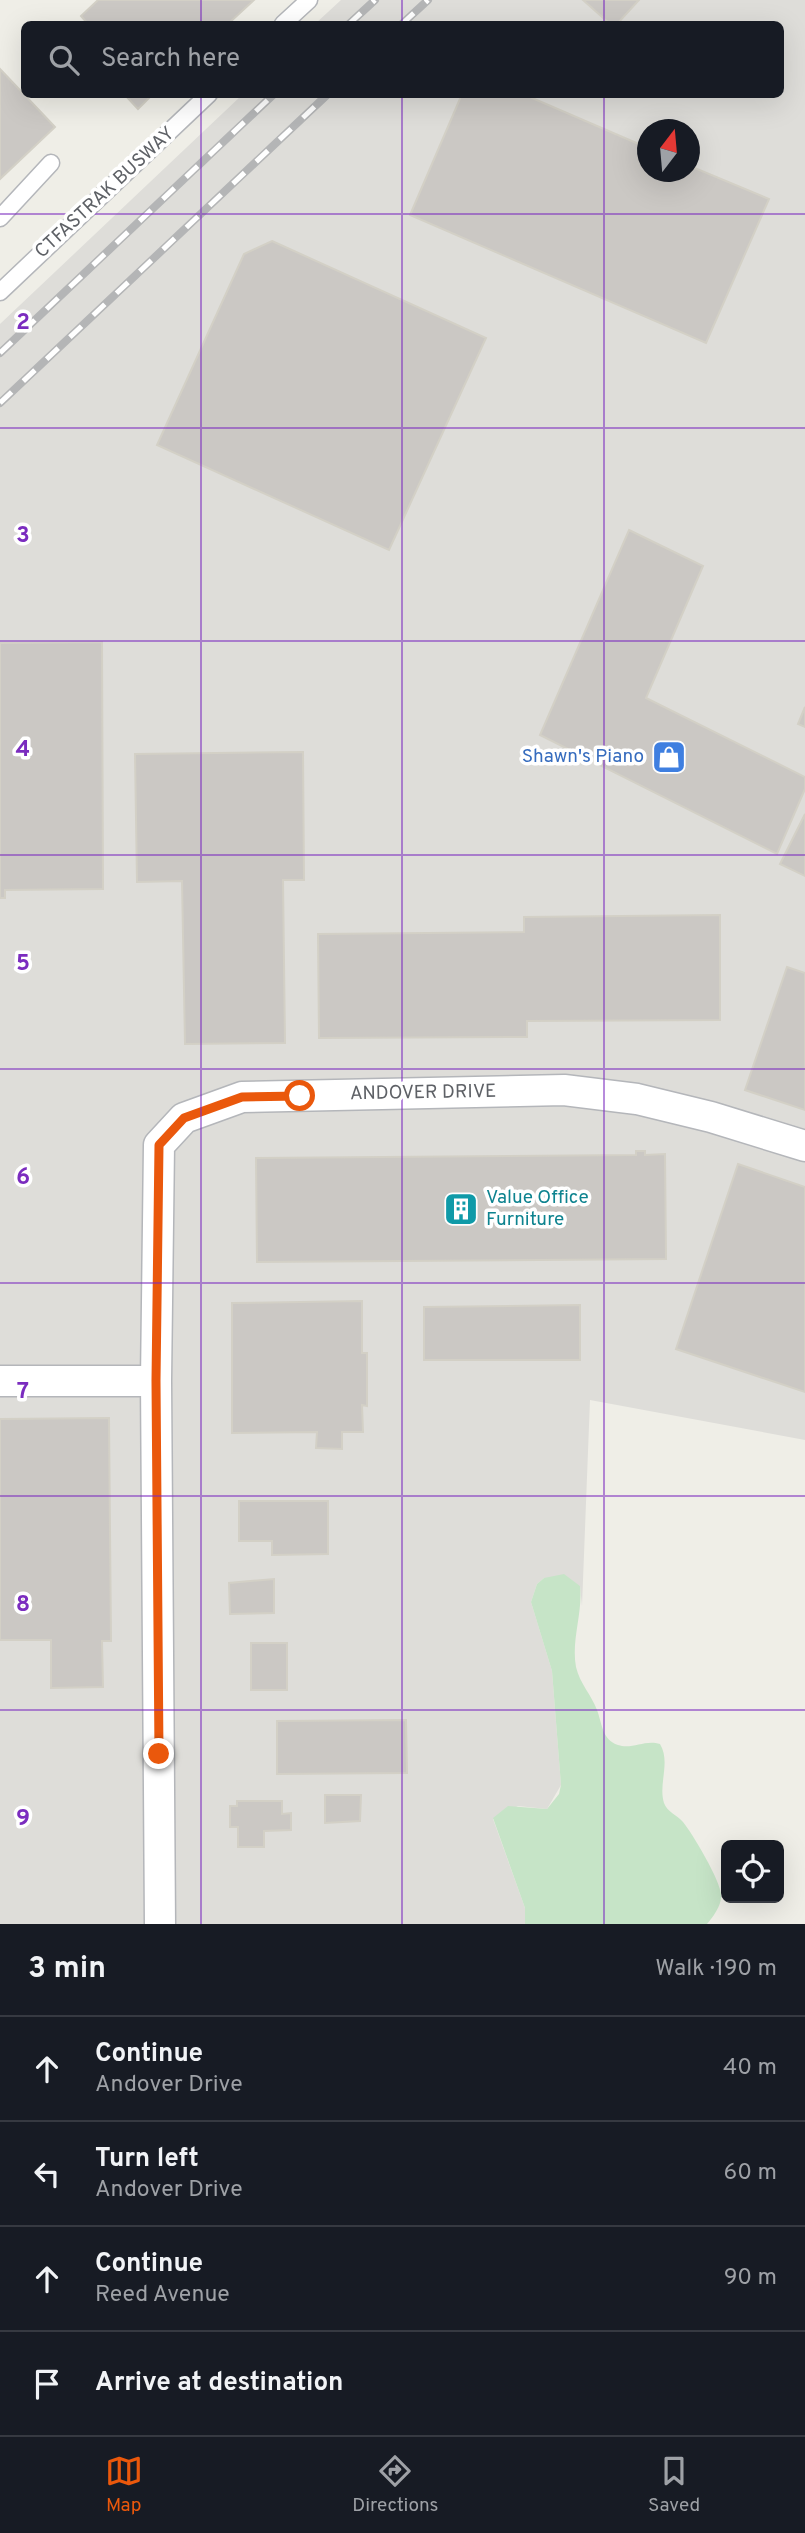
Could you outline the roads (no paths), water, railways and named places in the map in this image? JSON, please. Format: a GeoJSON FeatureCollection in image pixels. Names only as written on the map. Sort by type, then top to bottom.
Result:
{"type":"FeatureCollection","features":[{"type":"Feature","properties":{"kind":"street","name":"ANDOVER DRIVE"},"geometry":{"type":"LineString","coordinates":[[160,1924],[156,1381],[159,1145],[184,1118],[242,1097],[564,1090],[637,1099],[710,1117],[805,1146]]}},
{"type":"Feature","properties":{"kind":"street"},"geometry":{"type":"LineString","coordinates":[[0,1381],[156,1381]]}},
{"type":"Feature","properties":{"kind":"lane"},"geometry":{"type":"LineString","coordinates":[[286,21],[309,0]]}},
{"type":"Feature","properties":{"kind":"lane","name":"CTFASTRAK BUSWAY"},"geometry":{"type":"LineString","coordinates":[[0,292],[205,98]]}},
{"type":"Feature","properties":{"kind":"lane"},"geometry":{"type":"LineString","coordinates":[[0,218],[51,163]]}},
{"type":"Feature","properties":{"kind":"railway"},"geometry":{"type":"LineString","coordinates":[[352,21],[375,0]]}},
{"type":"Feature","properties":{"kind":"railway"},"geometry":{"type":"LineString","coordinates":[[405,21],[428,0]]}},
{"type":"Feature","properties":{"kind":"railway"},"geometry":{"type":"LineString","coordinates":[[0,353],[270,98]]}},
{"type":"Feature","properties":{"kind":"railway"},"geometry":{"type":"LineString","coordinates":[[0,403],[324,98]]}},
{"type":"Feature","properties":{"kind":"place","name":"Shawn's Piano"},"geometry":{"type":"Point","coordinates":[669,757]}},
{"type":"Feature","properties":{"kind":"place","name":"Value Office Furniture"},"geometry":{"type":"Point","coordinates":[461,1209]}}]}
